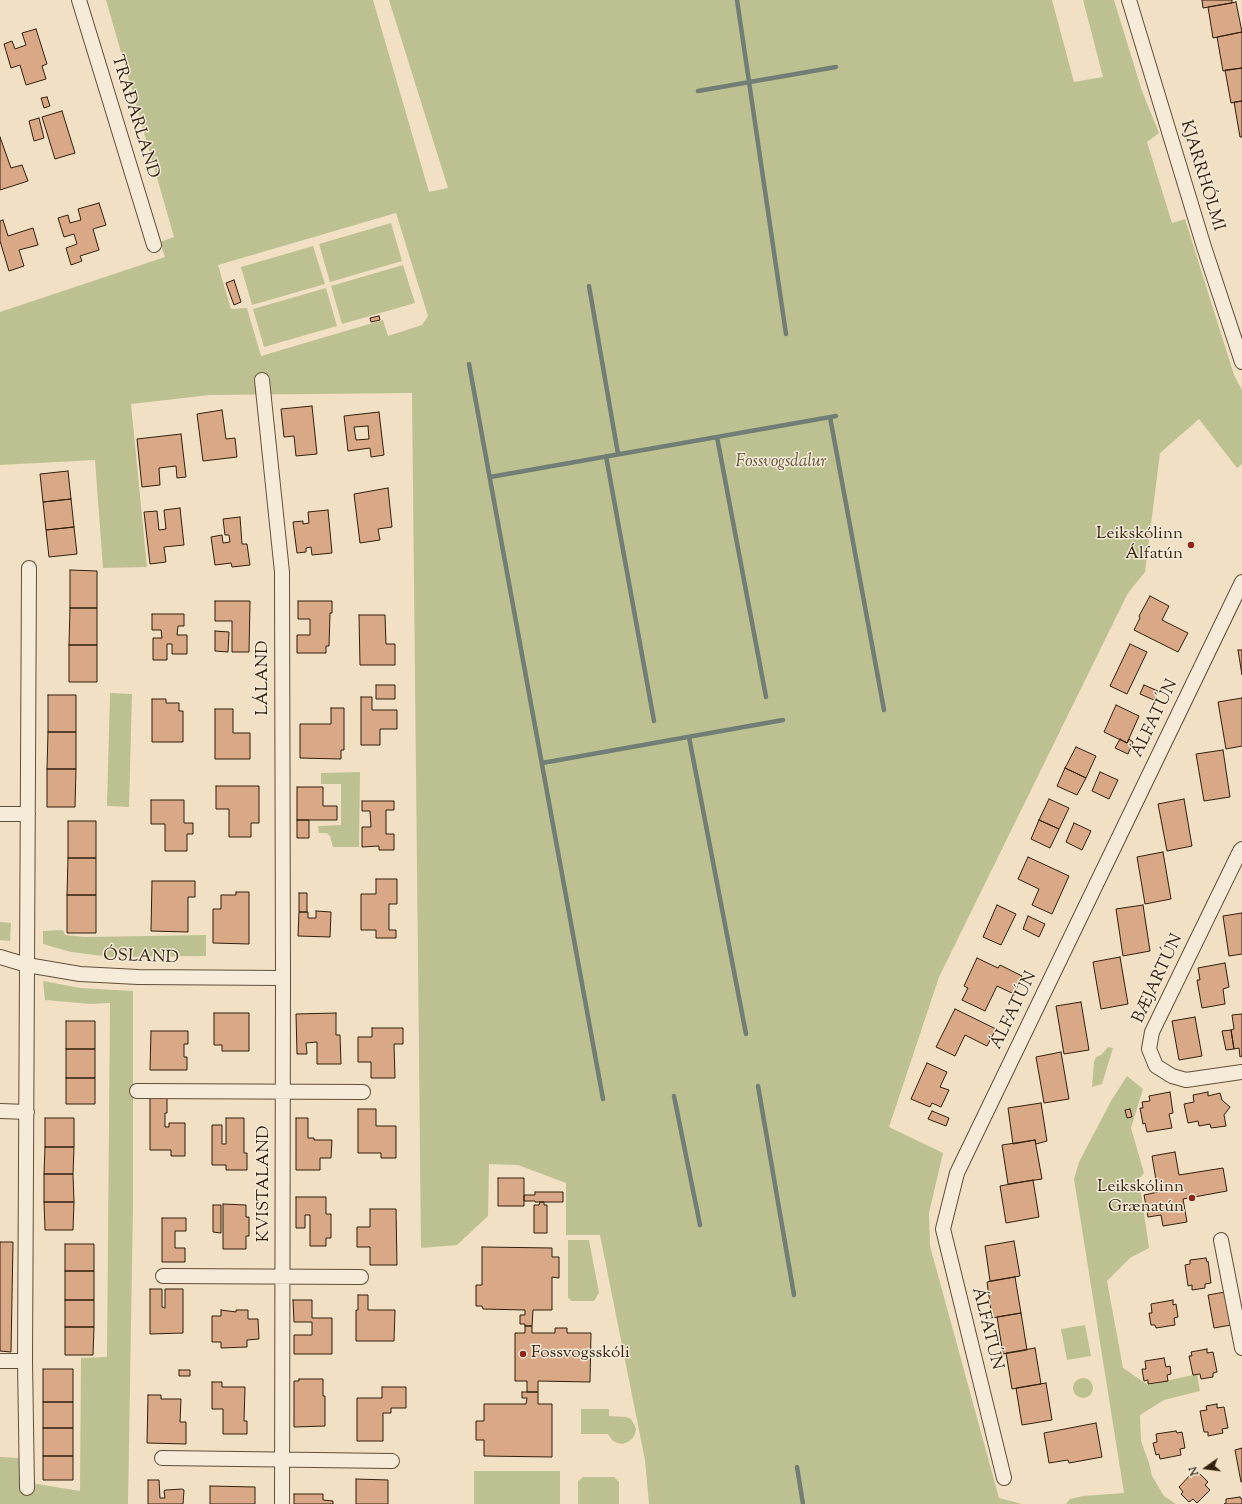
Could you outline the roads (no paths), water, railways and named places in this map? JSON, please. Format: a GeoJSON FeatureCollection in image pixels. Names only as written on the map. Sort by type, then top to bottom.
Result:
{"type":"FeatureCollection","features":[{"type":"Feature","properties":{"kind":"street","name":"TRAÐARLAND"},"geometry":{"type":"LineString","coordinates":[[79,0],[154,245]]}},
{"type":"Feature","properties":{"kind":"street","name":"KJARRHÓLMI"},"geometry":{"type":"LineString","coordinates":[[1129,0],[1206,254],[1242,362]]}},
{"type":"Feature","properties":{"kind":"street","name":"LÁLAND"},"geometry":{"type":"LineString","coordinates":[[262,380],[282,572],[283,978]]}},
{"type":"Feature","properties":{"kind":"street"},"geometry":{"type":"LineString","coordinates":[[27,1488],[25,1361],[29,568]]}},
{"type":"Feature","properties":{"kind":"street","name":"ÁLFATÚN"},"geometry":{"type":"LineString","coordinates":[[1004,1478],[943,1229],[957,1173],[1242,582]]}},
{"type":"Feature","properties":{"kind":"street"},"geometry":{"type":"LineString","coordinates":[[0,814],[28,814]]}},
{"type":"Feature","properties":{"kind":"street","name":"BÆJARTÚN"},"geometry":{"type":"LineString","coordinates":[[1242,849],[1152,1032],[1149,1049],[1156,1066],[1172,1076],[1186,1080],[1242,1072]]}},
{"type":"Feature","properties":{"kind":"street","name":"ÓSLAND"},"geometry":{"type":"LineString","coordinates":[[0,957],[27,965],[80,974],[138,977],[283,978]]}},
{"type":"Feature","properties":{"kind":"street","name":"KVISTALAND"},"geometry":{"type":"LineString","coordinates":[[282,1504],[283,978]]}},
{"type":"Feature","properties":{"kind":"street"},"geometry":{"type":"LineString","coordinates":[[137,1091],[363,1092]]}},
{"type":"Feature","properties":{"kind":"street"},"geometry":{"type":"LineString","coordinates":[[0,1111],[27,1112]]}},
{"type":"Feature","properties":{"kind":"street"},"geometry":{"type":"LineString","coordinates":[[1221,1240],[1242,1348]]}},
{"type":"Feature","properties":{"kind":"street"},"geometry":{"type":"LineString","coordinates":[[163,1276],[361,1277]]}},
{"type":"Feature","properties":{"kind":"street"},"geometry":{"type":"LineString","coordinates":[[0,1361],[25,1361]]}},
{"type":"Feature","properties":{"kind":"street"},"geometry":{"type":"LineString","coordinates":[[162,1458],[392,1461]]}},
{"type":"Feature","properties":{"kind":"waterway"},"geometry":{"type":"LineString","coordinates":[[737,0],[786,334]]}},
{"type":"Feature","properties":{"kind":"waterway"},"geometry":{"type":"LineString","coordinates":[[698,91],[836,67]]}},
{"type":"Feature","properties":{"kind":"waterway"},"geometry":{"type":"LineString","coordinates":[[589,286],[618,454]]}},
{"type":"Feature","properties":{"kind":"waterway"},"geometry":{"type":"LineString","coordinates":[[469,364],[603,1099]]}},
{"type":"Feature","properties":{"kind":"waterway"},"geometry":{"type":"LineString","coordinates":[[490,477],[836,416]]}},
{"type":"Feature","properties":{"kind":"waterway"},"geometry":{"type":"LineString","coordinates":[[830,417],[884,710]]}},
{"type":"Feature","properties":{"kind":"waterway"},"geometry":{"type":"LineString","coordinates":[[717,437],[766,697]]}},
{"type":"Feature","properties":{"kind":"waterway"},"geometry":{"type":"LineString","coordinates":[[606,456],[654,721]]}},
{"type":"Feature","properties":{"kind":"waterway"},"geometry":{"type":"LineString","coordinates":[[542,763],[783,720]]}},
{"type":"Feature","properties":{"kind":"waterway"},"geometry":{"type":"LineString","coordinates":[[689,737],[746,1034]]}},
{"type":"Feature","properties":{"kind":"waterway"},"geometry":{"type":"LineString","coordinates":[[758,1086],[794,1295]]}},
{"type":"Feature","properties":{"kind":"waterway"},"geometry":{"type":"LineString","coordinates":[[674,1096],[700,1225]]}},
{"type":"Feature","properties":{"kind":"waterway"},"geometry":{"type":"LineString","coordinates":[[797,1467],[803,1504]]}},
{"type":"Feature","properties":{"kind":"place","name":"Leikskólinn Álfatún"},"geometry":{"type":"Point","coordinates":[1191,545]}},
{"type":"Feature","properties":{"kind":"place","name":"Leikskólinn Grænatún"},"geometry":{"type":"Point","coordinates":[1192,1198]}},
{"type":"Feature","properties":{"kind":"place","name":"Fossvogsskóli"},"geometry":{"type":"Point","coordinates":[523,1354]}},
{"type":"Feature","properties":{"kind":"park label","name":"Fossvogsdalur"},"geometry":{"type":"Point","coordinates":[781,463]}}]}
